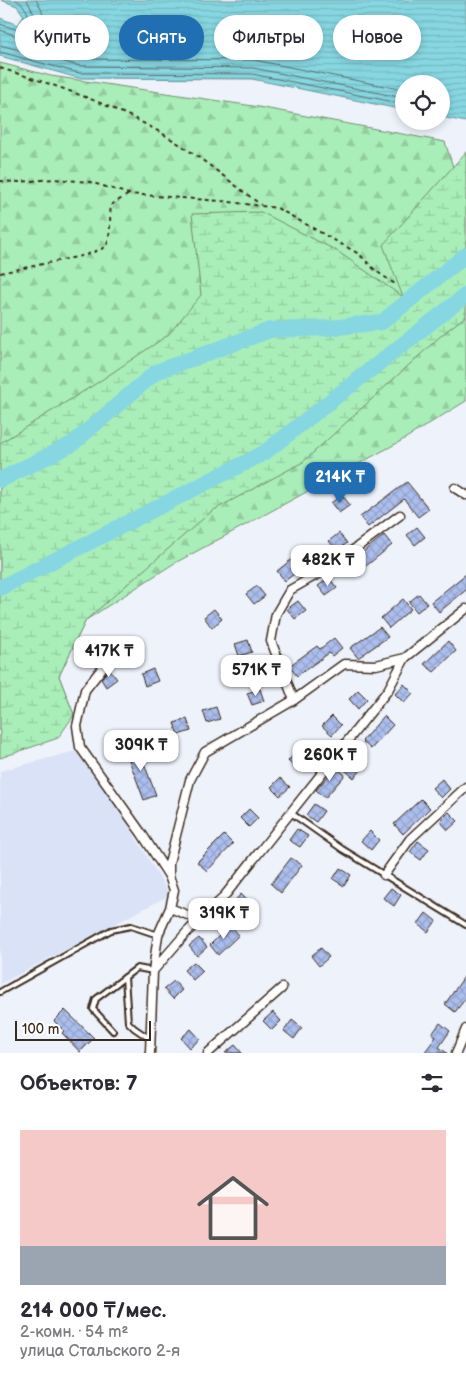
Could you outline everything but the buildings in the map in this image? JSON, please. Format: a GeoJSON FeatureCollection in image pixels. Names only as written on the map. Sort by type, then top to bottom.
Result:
{"type":"FeatureCollection","features":[{"type":"Feature","properties":{"kind":"street"},"geometry":{"type":"LineString","coordinates":[[455,488],[466,495]]}},
{"type":"Feature","properties":{"kind":"street"},"geometry":{"type":"LineString","coordinates":[[294,700],[271,640],[276,614],[290,590],[332,566],[400,515]]}},
{"type":"Feature","properties":{"kind":"street"},"geometry":{"type":"LineString","coordinates":[[152,971],[222,899],[388,690],[405,658],[466,609]]}},
{"type":"Feature","properties":{"kind":"street"},"geometry":{"type":"LineString","coordinates":[[169,876],[169,864],[190,780],[205,752],[294,700],[344,664],[376,665],[405,658]]}},
{"type":"Feature","properties":{"kind":"street"},"geometry":{"type":"LineString","coordinates":[[108,662],[85,690],[77,726],[80,747],[142,834],[169,876],[174,890],[170,908],[158,935],[152,971],[150,1053]]}},
{"type":"Feature","properties":{"kind":"street"},"geometry":{"type":"LineString","coordinates":[[384,875],[410,839],[466,787]]}},
{"type":"Feature","properties":{"kind":"street"},"geometry":{"type":"LineString","coordinates":[[170,908],[200,920]]}},
{"type":"Feature","properties":{"kind":"street"},"geometry":{"type":"LineString","coordinates":[[208,1053],[282,988]]}},
{"type":"Feature","properties":{"kind":"street"},"geometry":{"type":"LineString","coordinates":[[456,1053],[466,1029]]}},
{"type":"Feature","properties":{"kind":"lane"},"geometry":{"type":"LineString","coordinates":[[291,813],[342,849],[466,925]]}},
{"type":"Feature","properties":{"kind":"lane"},"geometry":{"type":"LineString","coordinates":[[0,992],[111,930],[131,926],[158,935]]}},
{"type":"Feature","properties":{"kind":"lane"},"geometry":{"type":"LineString","coordinates":[[113,1031],[93,1009],[96,999],[137,968],[152,971]]}},
{"type":"Feature","properties":{"kind":"lane"},"geometry":{"type":"LineString","coordinates":[[125,977],[128,1022],[150,1039]]}},
{"type":"Feature","properties":{"kind":"path"},"geometry":{"type":"LineString","coordinates":[[0,68],[64,88],[124,114],[188,149],[263,206]]}},
{"type":"Feature","properties":{"kind":"path"},"geometry":{"type":"LineString","coordinates":[[0,181],[20,182],[54,179],[90,182],[129,194],[277,208],[359,254],[376,271],[394,284]]}},
{"type":"Feature","properties":{"kind":"path"},"geometry":{"type":"LineString","coordinates":[[0,273],[86,255],[106,247],[110,239],[109,221],[111,205],[129,194]]}},
{"type":"Feature","properties":{"kind":"shaded area"},"geometry":{"type":"Polygon","coordinates":[[[83,749],[170,895],[0,984],[0,771],[83,749]]]}},
{"type":"Feature","properties":{"kind":"green space"},"geometry":{"type":"Polygon","coordinates":[[[0,63],[51,76],[253,106],[445,142],[466,207],[466,401],[401,441],[173,564],[86,620],[59,676],[74,715],[0,746],[0,63]]]}},
{"type":"Feature","properties":{"kind":"green space"},"geometry":{"type":"Polygon","coordinates":[[[466,152],[466,316],[445,332],[303,462],[212,511],[86,620],[59,676],[74,715],[58,738],[0,758],[0,443],[97,383],[168,335],[201,295],[192,214],[261,212],[337,251],[403,297],[383,245],[466,152]]]}},
{"type":"Feature","properties":{"kind":"water"},"geometry":{"type":"Polygon","coordinates":[[[1,0],[466,0],[466,122],[450,119],[450,75],[395,75],[395,108],[252,79],[78,78],[0,56],[0,18],[15,24],[15,60],[109,60],[109,15],[23,15],[17,6],[1,0]]]}},
{"type":"Feature","properties":{"kind":"waterway"},"geometry":{"type":"LineString","coordinates":[[0,480],[72,444],[156,372],[270,330],[330,328],[382,322],[466,255]]}},
{"type":"Feature","properties":{"kind":"waterway"},"geometry":{"type":"LineString","coordinates":[[0,588],[264,453],[466,295]]}}]}
